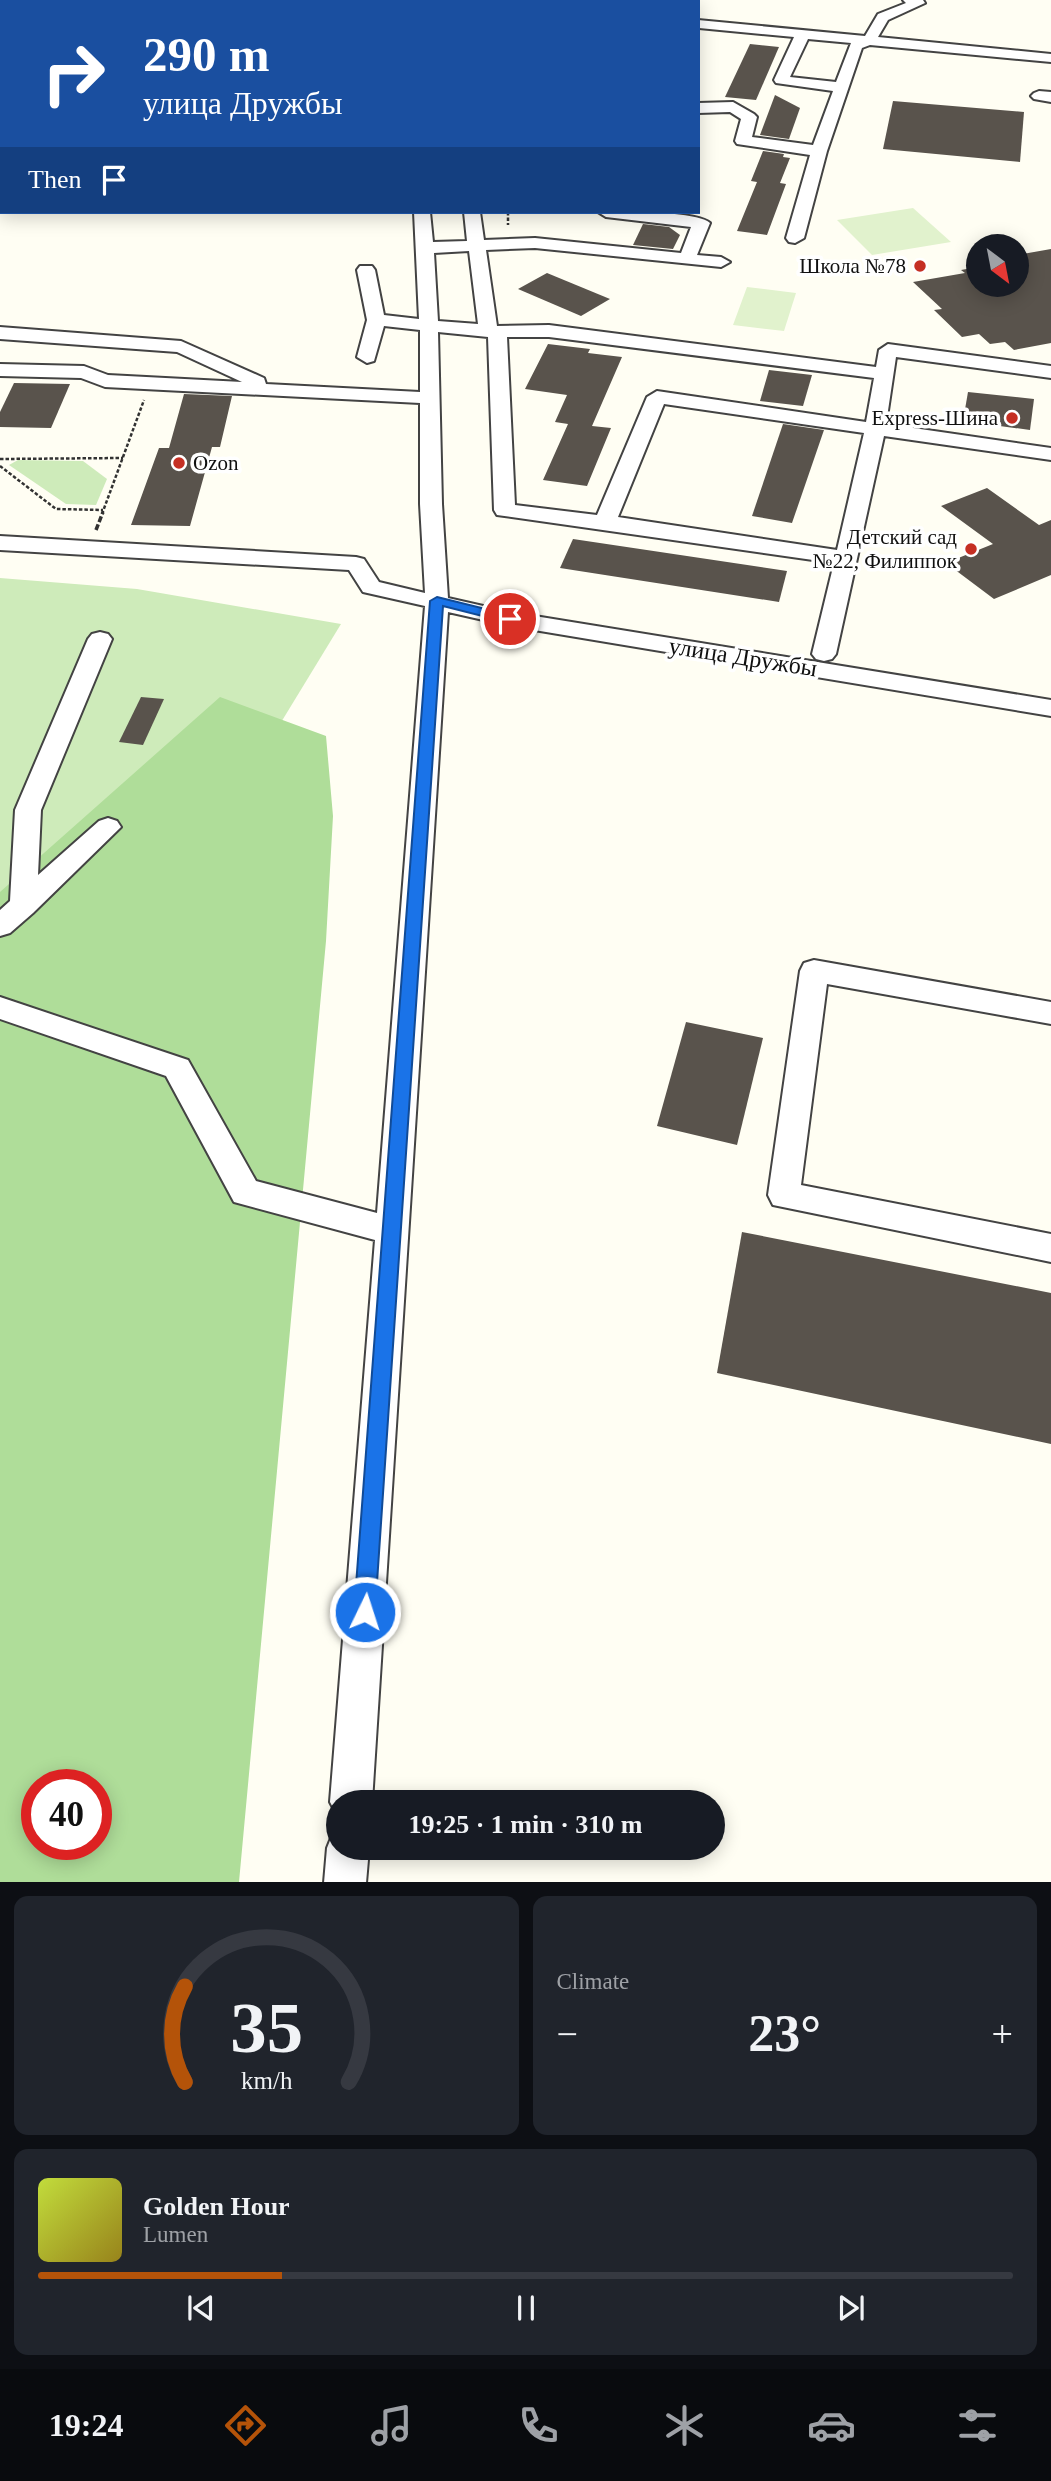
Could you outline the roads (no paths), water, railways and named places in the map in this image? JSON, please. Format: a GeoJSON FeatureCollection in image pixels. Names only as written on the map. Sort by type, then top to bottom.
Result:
{"type":"FeatureCollection","features":[{"type":"Feature","properties":{"kind":"street"},"geometry":{"type":"LineString","coordinates":[[795,238],[818,151],[856,47],[869,40],[883,17],[917,1]]}},
{"type":"Feature","properties":{"kind":"street"},"geometry":{"type":"LineString","coordinates":[[701,21],[803,34],[1051,58]]}},
{"type":"Feature","properties":{"kind":"street"},"geometry":{"type":"LineString","coordinates":[[803,34],[781,80],[841,87]]}},
{"type":"Feature","properties":{"kind":"street"},"geometry":{"type":"LineString","coordinates":[[700,108],[733,107],[749,117],[743,141],[818,151]]}},
{"type":"Feature","properties":{"kind":"street"},"geometry":{"type":"LineString","coordinates":[[352,1790],[437,601],[432,554],[430,327],[422,214]]}},
{"type":"Feature","properties":{"kind":"street"},"geometry":{"type":"LineString","coordinates":[[472,214],[474,245],[493,332],[505,510],[846,558]]}},
{"type":"Feature","properties":{"kind":"street"},"geometry":{"type":"LineString","coordinates":[[623,214],[701,223],[687,259]]}},
{"type":"Feature","properties":{"kind":"street"},"geometry":{"type":"LineString","coordinates":[[426,248],[543,243],[721,262]]}},
{"type":"Feature","properties":{"kind":"street"},"geometry":{"type":"LineString","coordinates":[[543,243],[591,267]]}},
{"type":"Feature","properties":{"kind":"street"},"geometry":{"type":"LineString","coordinates":[[366,270],[376,320],[367,357]]}},
{"type":"Feature","properties":{"kind":"street"},"geometry":{"type":"LineString","coordinates":[[376,320],[493,332],[549,331],[884,374]]}},
{"type":"Feature","properties":{"kind":"street"},"geometry":{"type":"LineString","coordinates":[[0,332],[181,347],[272,389]]}},
{"type":"Feature","properties":{"kind":"street"},"geometry":{"type":"LineString","coordinates":[[824,654],[875,429],[888,350],[1051,372]]}},
{"type":"Feature","properties":{"kind":"street"},"geometry":{"type":"LineString","coordinates":[[0,370],[84,372],[105,380],[429,398]]}},
{"type":"Feature","properties":{"kind":"street"},"geometry":{"type":"LineString","coordinates":[[604,522],[657,397],[1051,454]]}},
{"type":"Feature","properties":{"kind":"street"},"geometry":{"type":"LineString","coordinates":[[0,543],[356,564],[371,587],[437,601]]}},
{"type":"Feature","properties":{"kind":"street","name":"улица Дружбы"},"geometry":{"type":"LineString","coordinates":[[437,601],[517,603],[1051,692]]}},
{"type":"Feature","properties":{"kind":"street","name":"улица Дружбы"},"geometry":{"type":"LineString","coordinates":[[437,601],[510,619],[1051,708]]}},
{"type":"Feature","properties":{"kind":"street"},"geometry":{"type":"LineString","coordinates":[[23,905],[28,810],[100,639]]}},
{"type":"Feature","properties":{"kind":"street"},"geometry":{"type":"LineString","coordinates":[[0,926],[108,827]]}},
{"type":"Feature","properties":{"kind":"street"},"geometry":{"type":"LineString","coordinates":[[1051,1013],[814,971],[784,1195],[1051,1248]]}},
{"type":"Feature","properties":{"kind":"street"},"geometry":{"type":"LineString","coordinates":[[0,1008],[177,1068],[245,1192],[392,1231]]}},
{"type":"Feature","properties":{"kind":"street"},"geometry":{"type":"LineString","coordinates":[[345,1882],[347,1860]]}},
{"type":"Feature","properties":{"kind":"place","name":"Школа №78"},"geometry":{"type":"Point","coordinates":[920,266]}},
{"type":"Feature","properties":{"kind":"place","name":"Express-Шина"},"geometry":{"type":"Point","coordinates":[1012,418]}},
{"type":"Feature","properties":{"kind":"place","name":"Ozon"},"geometry":{"type":"Point","coordinates":[179,463]}},
{"type":"Feature","properties":{"kind":"place","name":"Детский сад №22, Филиппок"},"geometry":{"type":"Point","coordinates":[971,549]}}]}
